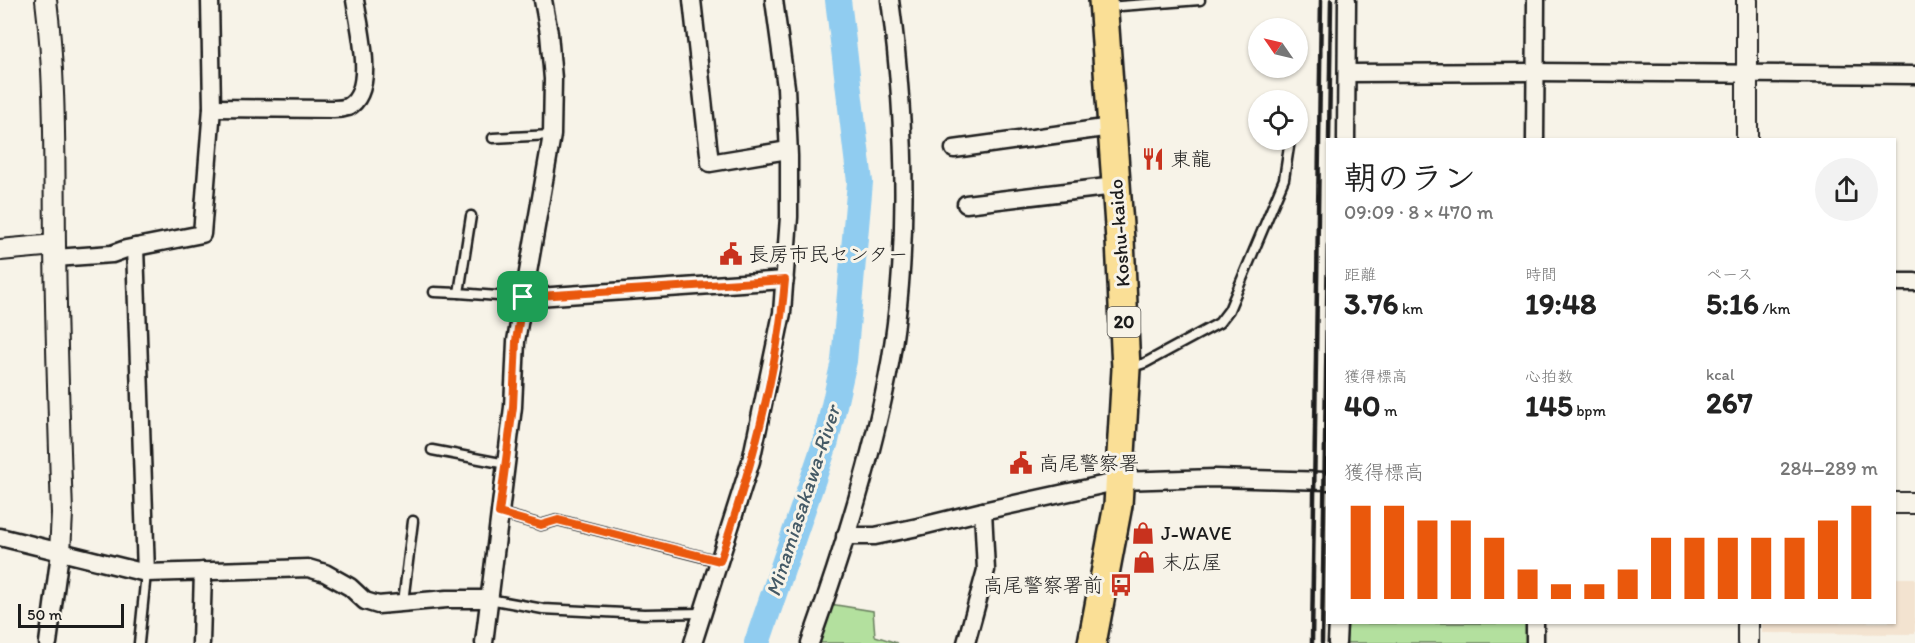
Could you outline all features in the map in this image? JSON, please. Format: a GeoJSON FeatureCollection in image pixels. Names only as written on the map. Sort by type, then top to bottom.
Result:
{"type":"FeatureCollection","features":[{"type":"Feature","properties":{"kind":"highway","name":"Koshu-kaido"},"geometry":{"type":"LineString","coordinates":[[1092,643],[1118,505],[1126,369],[1123,292],[1103,4]]}},
{"type":"Feature","properties":{"kind":"street"},"geometry":{"type":"LineString","coordinates":[[46,0],[50,33],[53,107],[62,513],[60,553],[48,643]]}},
{"type":"Feature","properties":{"kind":"street"},"geometry":{"type":"LineString","coordinates":[[0,250],[112,254],[135,247],[202,234],[212,108],[210,0]]}},
{"type":"Feature","properties":{"kind":"street"},"geometry":{"type":"LineString","coordinates":[[212,108],[334,109],[348,106],[361,93],[366,76],[355,0]]}},
{"type":"Feature","properties":{"kind":"street"},"geometry":{"type":"LineString","coordinates":[[484,643],[513,407],[516,341],[552,135],[554,106],[552,68],[543,0]]}},
{"type":"Feature","properties":{"kind":"street"},"geometry":{"type":"LineString","coordinates":[[692,0],[710,163],[788,150]]}},
{"type":"Feature","properties":{"kind":"street"},"geometry":{"type":"LineString","coordinates":[[693,643],[752,461],[780,324],[789,217],[788,150],[786,87],[774,0]]}},
{"type":"Feature","properties":{"kind":"street"},"geometry":{"type":"LineString","coordinates":[[810,643],[865,471],[885,393],[898,296],[903,219],[902,115],[890,0]]}},
{"type":"Feature","properties":{"kind":"street"},"geometry":{"type":"LineString","coordinates":[[1346,138],[1347,0]]}},
{"type":"Feature","properties":{"kind":"street"},"geometry":{"type":"LineString","coordinates":[[1535,138],[1536,0]]}},
{"type":"Feature","properties":{"kind":"street"},"geometry":{"type":"LineString","coordinates":[[1746,138],[1747,0]]}},
{"type":"Feature","properties":{"kind":"street"},"geometry":{"type":"LineString","coordinates":[[1347,73],[1915,75]]}},
{"type":"Feature","properties":{"kind":"street"},"geometry":{"type":"LineString","coordinates":[[954,149],[1111,127]]}},
{"type":"Feature","properties":{"kind":"street"},"geometry":{"type":"LineString","coordinates":[[966,204],[1115,186]]}},
{"type":"Feature","properties":{"kind":"street"},"geometry":{"type":"LineString","coordinates":[[135,247],[146,573]]}},
{"type":"Feature","properties":{"kind":"street"},"geometry":{"type":"LineString","coordinates":[[523,297],[785,280]]}},
{"type":"Feature","properties":{"kind":"street"},"geometry":{"type":"LineString","coordinates":[[1896,282],[1915,282]]}},
{"type":"Feature","properties":{"kind":"street"},"geometry":{"type":"LineString","coordinates":[[845,536],[875,536],[1120,481],[1215,478],[1326,481]]}},
{"type":"Feature","properties":{"kind":"street"},"geometry":{"type":"LineString","coordinates":[[1896,503],[1915,503]]}},
{"type":"Feature","properties":{"kind":"street"},"geometry":{"type":"LineString","coordinates":[[966,643],[986,570],[983,511]]}},
{"type":"Feature","properties":{"kind":"street"},"geometry":{"type":"LineString","coordinates":[[0,537],[146,573],[308,568],[325,573],[350,587],[365,600],[378,605],[489,599]]}},
{"type":"Feature","properties":{"kind":"street"},"geometry":{"type":"LineString","coordinates":[[201,643],[202,571]]}},
{"type":"Feature","properties":{"kind":"street"},"geometry":{"type":"LineString","coordinates":[[1338,624],[1338,643]]}},
{"type":"Feature","properties":{"kind":"street"},"geometry":{"type":"LineString","coordinates":[[1535,624],[1535,643]]}},
{"type":"Feature","properties":{"kind":"street"},"geometry":{"type":"LineString","coordinates":[[1748,624],[1748,643]]}},
{"type":"Feature","properties":{"kind":"lane"},"geometry":{"type":"LineString","coordinates":[[1103,4],[1200,0]]}},
{"type":"Feature","properties":{"kind":"lane"},"geometry":{"type":"LineString","coordinates":[[493,138],[552,135]]}},
{"type":"Feature","properties":{"kind":"lane"},"geometry":{"type":"LineString","coordinates":[[1126,369],[1145,363],[1219,323],[1229,310],[1284,179],[1288,150]]}},
{"type":"Feature","properties":{"kind":"lane"},"geometry":{"type":"LineString","coordinates":[[459,293],[471,216]]}},
{"type":"Feature","properties":{"kind":"lane"},"geometry":{"type":"LineString","coordinates":[[434,292],[523,297]]}},
{"type":"Feature","properties":{"kind":"lane"},"geometry":{"type":"LineString","coordinates":[[432,450],[506,464]]}},
{"type":"Feature","properties":{"kind":"lane"},"geometry":{"type":"LineString","coordinates":[[499,513],[541,525],[558,520],[720,561]]}},
{"type":"Feature","properties":{"kind":"lane"},"geometry":{"type":"LineString","coordinates":[[403,602],[413,521]]}},
{"type":"Feature","properties":{"kind":"lane"},"geometry":{"type":"LineString","coordinates":[[140,643],[146,573]]}},
{"type":"Feature","properties":{"kind":"lane"},"geometry":{"type":"LineString","coordinates":[[489,599],[543,609],[654,614],[703,613]]}},
{"type":"Feature","properties":{"kind":"shaded area"},"geometry":{"type":"Polygon","coordinates":[[[1896,578],[1915,578],[1915,634],[1762,633],[1762,624],[1896,624],[1896,578]]]}},
{"type":"Feature","properties":{"kind":"green space"},"geometry":{"type":"Polygon","coordinates":[[[830,604],[873,611],[875,636],[897,643],[817,643],[830,604]]]}},
{"type":"Feature","properties":{"kind":"green space"},"geometry":{"type":"Polygon","coordinates":[[[1348,624],[1527,624],[1527,643],[1346,643],[1348,624]]]}},
{"type":"Feature","properties":{"kind":"waterway","name":"Minamiasakawa-River"},"geometry":{"type":"LineString","coordinates":[[757,643],[826,441],[844,361],[860,182],[838,0]]}},
{"type":"Feature","properties":{"kind":"railway"},"geometry":{"type":"LineString","coordinates":[[1312,643],[1321,0]]}},
{"type":"Feature","properties":{"kind":"railway"},"geometry":{"type":"LineString","coordinates":[[1329,138],[1331,0]]}},
{"type":"Feature","properties":{"kind":"railway"},"geometry":{"type":"LineString","coordinates":[[1322,643],[1326,378]]}},
{"type":"Feature","properties":{"kind":"place","name":"東龍"},"geometry":{"type":"Point","coordinates":[1153,159]}},
{"type":"Feature","properties":{"kind":"place","name":"長房市民センター"},"geometry":{"type":"Point","coordinates":[731,254]}},
{"type":"Feature","properties":{"kind":"place","name":"高尾警察署"},"geometry":{"type":"Point","coordinates":[1021,463]}},
{"type":"Feature","properties":{"kind":"place","name":"J-WAVE"},"geometry":{"type":"Point","coordinates":[1143,533]}},
{"type":"Feature","properties":{"kind":"place","name":"末広屋"},"geometry":{"type":"Point","coordinates":[1144,562]}},
{"type":"Feature","properties":{"kind":"place","name":"高尾警察署前"},"geometry":{"type":"Point","coordinates":[1121,585]}},
{"type":"Feature","properties":{"kind":"route"},"geometry":{"type":"LineString","coordinates":[[785,280],[782,313],[752,461],[720,561],[558,520],[541,525],[499,513],[513,407],[516,341],[523,297],[556,297],[785,280]]}}]}
